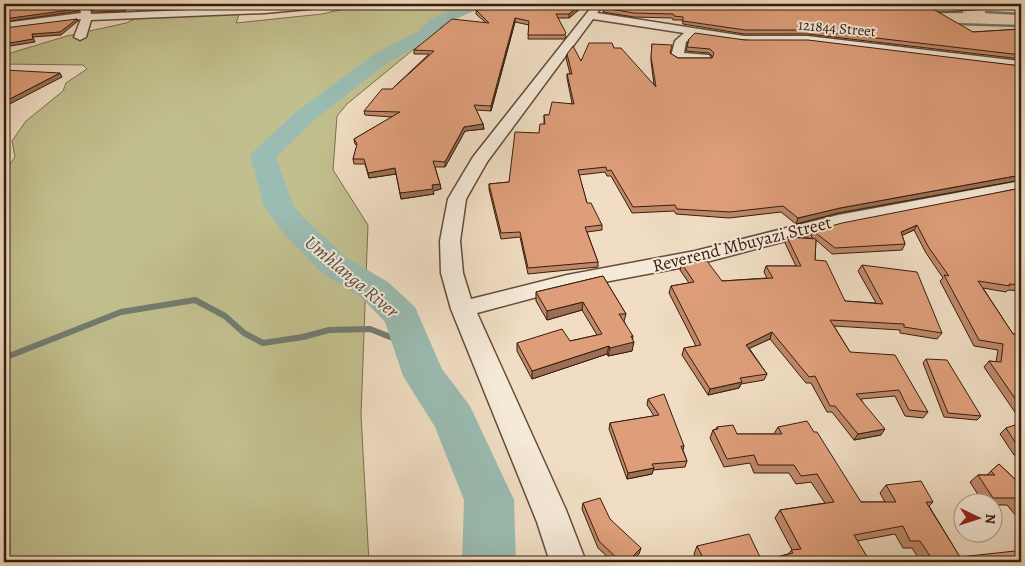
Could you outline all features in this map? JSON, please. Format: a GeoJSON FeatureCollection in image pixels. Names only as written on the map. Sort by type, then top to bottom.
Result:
{"type":"FeatureCollection","features":[{"type":"Feature","properties":{"kind":"street"},"geometry":{"type":"LineString","coordinates":[[80,37],[87,16],[84,4]]}},
{"type":"Feature","properties":{"kind":"street"},"geometry":{"type":"LineString","coordinates":[[4,26],[87,16],[330,4]]}},
{"type":"Feature","properties":{"kind":"street"},"geometry":{"type":"LineString","coordinates":[[681,4],[720,8],[770,6],[966,7],[1001,4]]}},
{"type":"Feature","properties":{"kind":"street"},"geometry":{"type":"LineString","coordinates":[[568,562],[554,522],[463,309],[452,273],[450,241],[458,199],[479,161],[596,8]]}},
{"type":"Feature","properties":{"kind":"street","name":"121844 Street"},"geometry":{"type":"LineString","coordinates":[[596,8],[693,30],[756,40],[807,39],[1021,66]]}},
{"type":"Feature","properties":{"kind":"street"},"geometry":{"type":"LineString","coordinates":[[693,30],[681,40],[677,56],[705,58]]}},
{"type":"Feature","properties":{"kind":"street","name":"Reverend Mbuyazi Street"},"geometry":{"type":"LineString","coordinates":[[463,309],[567,282],[695,258],[838,221],[1021,186]]}},
{"type":"Feature","properties":{"kind":"shaded area"},"geometry":{"type":"Polygon","coordinates":[[[161,4],[243,4],[236,23],[322,14],[365,4],[486,4],[447,22],[347,104],[337,116],[333,170],[368,225],[361,415],[369,562],[4,562],[4,173],[15,157],[12,141],[26,121],[63,91],[66,83],[87,69],[83,65],[4,64],[4,55],[67,36],[126,23],[133,20],[137,11],[161,4]]]}},
{"type":"Feature","properties":{"kind":"building"},"geometry":{"type":"Polygon","coordinates":[[[4,4],[76,4],[77,9],[4,19],[4,4]]]}},
{"type":"Feature","properties":{"kind":"building"},"geometry":{"type":"Polygon","coordinates":[[[90,4],[126,4],[124,8],[91,9],[90,4]]]}},
{"type":"Feature","properties":{"kind":"building"},"geometry":{"type":"Polygon","coordinates":[[[489,4],[581,4],[569,14],[556,14],[566,33],[564,35],[528,35],[529,21],[515,18],[491,106],[474,105],[483,124],[464,127],[445,162],[433,161],[440,184],[432,185],[433,189],[400,193],[395,168],[368,173],[364,159],[353,159],[357,144],[354,139],[400,112],[364,111],[382,89],[392,89],[434,51],[414,50],[452,19],[489,23],[476,10],[492,9],[489,4]]]}},
{"type":"Feature","properties":{"kind":"building"},"geometry":{"type":"Polygon","coordinates":[[[605,4],[679,4],[736,9],[933,9],[973,32],[1021,29],[1021,55],[808,30],[745,30],[683,21],[683,17],[674,16],[673,14],[634,13],[604,8],[605,4]]]}},
{"type":"Feature","properties":{"kind":"building"},"geometry":{"type":"Polygon","coordinates":[[[77,19],[60,32],[32,34],[33,39],[4,44],[4,28],[77,19]]]}},
{"type":"Feature","properties":{"kind":"building"},"geometry":{"type":"Polygon","coordinates":[[[695,33],[745,40],[808,40],[1021,66],[1021,175],[840,208],[798,218],[783,206],[730,212],[677,209],[675,205],[633,207],[611,170],[607,171],[606,167],[578,170],[587,203],[591,203],[602,225],[585,227],[598,262],[528,268],[520,232],[501,233],[489,184],[509,182],[515,132],[539,133],[540,124],[545,124],[544,115],[549,115],[552,102],[574,104],[567,74],[572,74],[567,54],[573,46],[581,61],[589,43],[612,43],[614,48],[621,48],[656,87],[651,57],[652,44],[672,45],[670,53],[678,58],[712,58],[714,53],[710,49],[687,47],[689,39],[695,33]]]}},
{"type":"Feature","properties":{"kind":"building"},"geometry":{"type":"Polygon","coordinates":[[[4,70],[60,73],[4,102],[4,70]]]}},
{"type":"Feature","properties":{"kind":"building"},"geometry":{"type":"Polygon","coordinates":[[[1021,188],[1021,285],[1009,284],[1010,286],[978,281],[1013,334],[1021,335],[1021,407],[989,361],[1001,362],[1003,344],[979,340],[944,275],[949,276],[929,248],[917,225],[901,232],[905,244],[835,248],[813,231],[842,223],[1021,188]]]}},
{"type":"Feature","properties":{"kind":"building"},"geometry":{"type":"Polygon","coordinates":[[[787,237],[816,239],[815,260],[826,261],[845,301],[883,304],[862,265],[917,272],[942,333],[904,327],[904,324],[830,320],[850,352],[895,355],[928,412],[909,410],[899,390],[856,394],[885,429],[858,434],[835,406],[830,406],[815,376],[809,377],[772,332],[746,345],[767,374],[740,378],[742,382],[710,389],[684,348],[701,345],[671,286],[694,282],[682,264],[707,261],[722,281],[773,278],[766,266],[801,266],[787,237]]]}},
{"type":"Feature","properties":{"kind":"building"},"geometry":{"type":"Polygon","coordinates":[[[603,276],[626,314],[619,314],[633,336],[631,336],[634,342],[610,348],[609,346],[532,371],[517,343],[562,329],[570,341],[602,334],[583,302],[547,311],[536,292],[603,276]]]}},
{"type":"Feature","properties":{"kind":"building"},"geometry":{"type":"Polygon","coordinates":[[[926,359],[947,360],[981,416],[948,413],[926,359]]]}},
{"type":"Feature","properties":{"kind":"building"},"geometry":{"type":"Polygon","coordinates":[[[664,394],[684,446],[681,446],[687,461],[652,464],[654,468],[628,473],[610,423],[659,415],[648,399],[664,394]]]}},
{"type":"Feature","properties":{"kind":"building"},"geometry":{"type":"Polygon","coordinates":[[[807,421],[814,432],[817,432],[861,502],[896,502],[886,485],[921,481],[933,502],[926,502],[960,557],[1015,551],[1021,562],[934,562],[920,541],[910,541],[903,526],[854,535],[869,560],[858,562],[705,562],[697,546],[749,534],[762,561],[793,553],[791,550],[801,549],[780,510],[834,502],[817,474],[801,476],[794,465],[758,465],[754,455],[727,459],[713,430],[718,429],[717,427],[733,425],[737,434],[782,434],[778,427],[807,421]]]}},
{"type":"Feature","properties":{"kind":"building"},"geometry":{"type":"Polygon","coordinates":[[[1018,424],[1021,425],[1021,450],[1006,428],[1018,424]]]}},
{"type":"Feature","properties":{"kind":"building"},"geometry":{"type":"Polygon","coordinates":[[[999,464],[1021,485],[1021,506],[1015,498],[1002,498],[1002,494],[990,494],[978,475],[995,475],[991,471],[999,464]]]}},
{"type":"Feature","properties":{"kind":"building"},"geometry":{"type":"Polygon","coordinates":[[[600,498],[610,519],[641,548],[627,562],[621,562],[599,541],[583,503],[600,498]]]}},
{"type":"Feature","properties":{"kind":"waterway","name":"Umhlanga River"},"geometry":{"type":"LineString","coordinates":[[477,4],[437,22],[423,36],[383,57],[304,117],[263,155],[279,207],[296,228],[335,266],[375,290],[402,316],[424,376],[454,419],[489,500],[489,562]]}},
{"type":"Feature","properties":{"kind":"waterway"},"geometry":{"type":"LineString","coordinates":[[931,12],[962,12]]}},
{"type":"Feature","properties":{"kind":"waterway"},"geometry":{"type":"LineString","coordinates":[[986,12],[1021,14]]}},
{"type":"Feature","properties":{"kind":"waterway"},"geometry":{"type":"LineString","coordinates":[[953,24],[1021,26]]}},
{"type":"Feature","properties":{"kind":"waterway"},"geometry":{"type":"LineString","coordinates":[[4,358],[121,312],[195,300],[225,316],[244,333],[263,343],[303,337],[329,330],[370,329],[413,346]]}}]}
